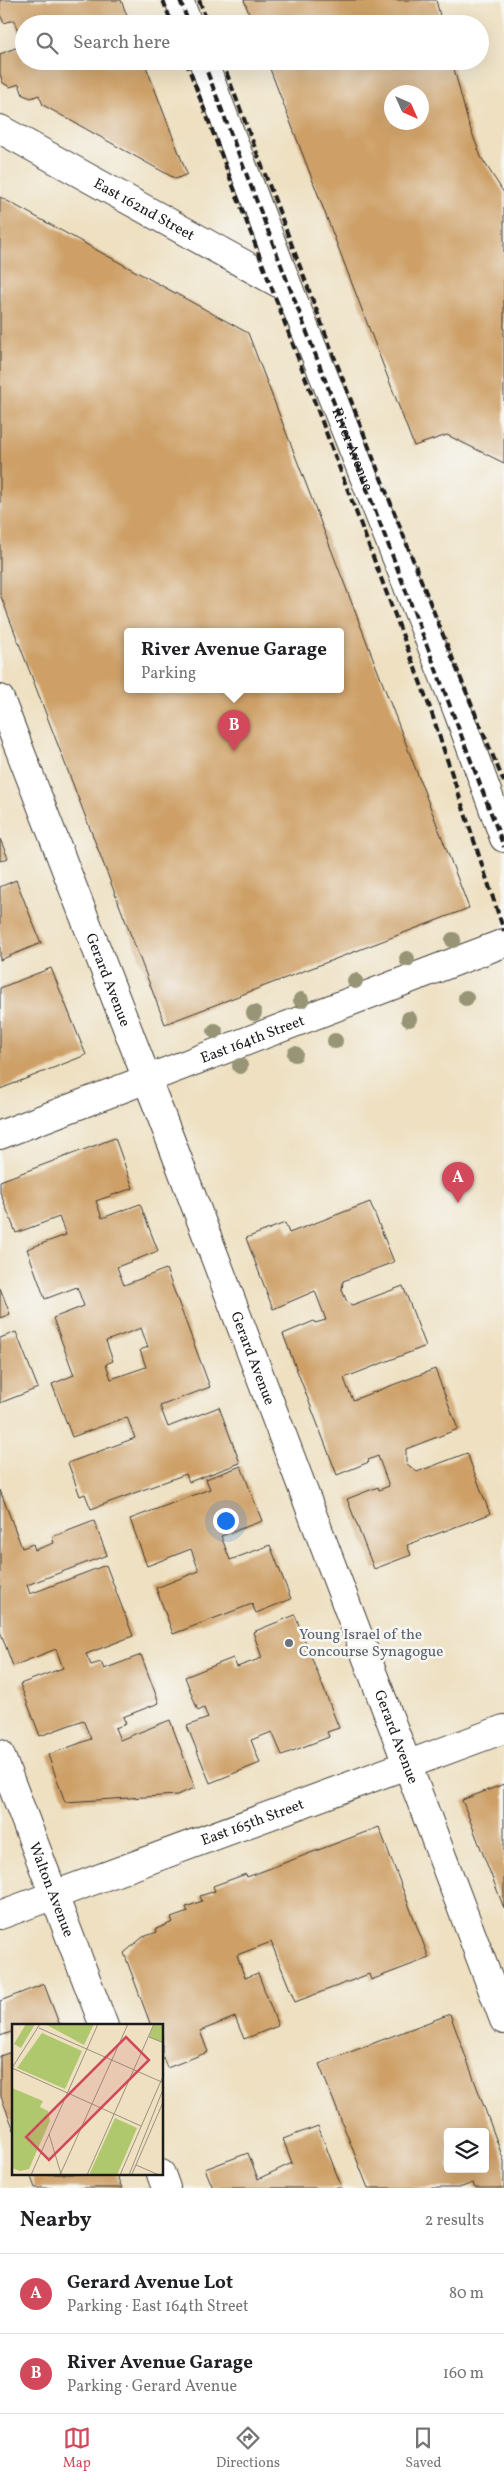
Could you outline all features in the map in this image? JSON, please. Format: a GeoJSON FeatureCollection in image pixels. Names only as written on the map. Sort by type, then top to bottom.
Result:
{"type":"FeatureCollection","features":[{"type":"Feature","properties":{"kind":"street"},"geometry":{"type":"LineString","coordinates":[[179,0],[185,15]]}},
{"type":"Feature","properties":{"kind":"street","name":"River Avenue"},"geometry":{"type":"LineString","coordinates":[[206,70],[289,289],[458,712],[504,838]]}},
{"type":"Feature","properties":{"kind":"street","name":"East 162nd Street"},"geometry":{"type":"LineString","coordinates":[[0,129],[289,289]]}},
{"type":"Feature","properties":{"kind":"street","name":"Gerard Avenue"},"geometry":{"type":"LineString","coordinates":[[0,699],[504,2020]]}},
{"type":"Feature","properties":{"kind":"street","name":"East 164th Street"},"geometry":{"type":"LineString","coordinates":[[0,1136],[504,943]]}},
{"type":"Feature","properties":{"kind":"street","name":"East 165th Street"},"geometry":{"type":"LineString","coordinates":[[0,1915],[504,1729]]}},
{"type":"Feature","properties":{"kind":"street","name":"Walton Avenue"},"geometry":{"type":"LineString","coordinates":[[0,1754],[103,2024]]}},
{"type":"Feature","properties":{"kind":"street"},"geometry":{"type":"LineString","coordinates":[[162,2176],[166,2188]]}},
{"type":"Feature","properties":{"kind":"building"},"geometry":{"type":"Polygon","coordinates":[[[0,0],[121,0],[127,15],[15,15],[15,23],[14,20],[4,23],[0,15],[0,0]]]}},
{"type":"Feature","properties":{"kind":"building"},"geometry":{"type":"Polygon","coordinates":[[[244,0],[436,0],[440,15],[250,15],[244,0]]]}},
{"type":"Feature","properties":{"kind":"building"},"geometry":{"type":"Polygon","coordinates":[[[15,48],[15,70],[147,70],[187,174],[176,179],[43,105],[39,95],[31,98],[23,95],[19,84],[10,87],[3,83],[0,74],[0,54],[15,48]]]}},
{"type":"Feature","properties":{"kind":"building"},"geometry":{"type":"Polygon","coordinates":[[[270,70],[454,70],[468,122],[481,157],[504,193],[504,463],[447,435],[414,446],[270,70]]]}},
{"type":"Feature","properties":{"kind":"building"},"geometry":{"type":"Polygon","coordinates":[[[0,197],[248,333],[469,908],[165,1024],[0,594],[0,197]]]}},
{"type":"Feature","properties":{"kind":"building"},"geometry":{"type":"Polygon","coordinates":[[[0,839],[8,858],[0,861],[0,839]]]}},
{"type":"Feature","properties":{"kind":"building"},"geometry":{"type":"Polygon","coordinates":[[[16,880],[41,943],[0,960],[0,887],[16,880]]]}},
{"type":"Feature","properties":{"kind":"building"},"geometry":{"type":"Polygon","coordinates":[[[51,968],[86,1055],[0,1089],[0,988],[51,968]]]}},
{"type":"Feature","properties":{"kind":"building"},"geometry":{"type":"Polygon","coordinates":[[[115,1138],[133,1188],[96,1201],[102,1218],[140,1204],[158,1251],[117,1267],[124,1285],[166,1269],[210,1387],[160,1406],[168,1427],[219,1407],[240,1463],[189,1482],[186,1474],[91,1509],[85,1494],[80,1496],[68,1463],[135,1438],[127,1417],[72,1437],[52,1384],[74,1375],[53,1318],[84,1306],[77,1287],[45,1299],[27,1249],[66,1235],[59,1217],[16,1233],[0,1192],[0,1181],[115,1138]],[[141,1328],[106,1341],[113,1361],[106,1364],[111,1379],[146,1367],[140,1350],[148,1347],[141,1328]]]}},
{"type":"Feature","properties":{"kind":"building"},"geometry":{"type":"Polygon","coordinates":[[[370,1202],[394,1262],[343,1281],[342,1290],[347,1302],[352,1305],[403,1286],[426,1346],[344,1378],[348,1389],[353,1400],[435,1369],[458,1429],[406,1449],[406,1463],[417,1472],[467,1453],[490,1514],[407,1545],[411,1555],[374,1569],[347,1499],[378,1487],[379,1490],[389,1486],[378,1456],[368,1460],[369,1462],[337,1475],[283,1334],[314,1321],[315,1323],[326,1320],[315,1291],[273,1309],[246,1238],[285,1223],[289,1233],[370,1202]]]}},
{"type":"Feature","properties":{"kind":"building"},"geometry":{"type":"Polygon","coordinates":[[[0,1288],[10,1314],[0,1318],[0,1288]]]}},
{"type":"Feature","properties":{"kind":"building"},"geometry":{"type":"Polygon","coordinates":[[[16,1332],[38,1388],[0,1403],[0,1338],[16,1332]]]}},
{"type":"Feature","properties":{"kind":"building"},"geometry":{"type":"Polygon","coordinates":[[[241,1466],[262,1521],[221,1536],[230,1560],[270,1545],[291,1599],[256,1613],[252,1604],[173,1634],[156,1588],[199,1571],[191,1549],[147,1566],[130,1519],[210,1489],[206,1479],[241,1466]]]}},
{"type":"Feature","properties":{"kind":"building"},"geometry":{"type":"Polygon","coordinates":[[[0,1490],[22,1548],[33,1544],[35,1550],[54,1543],[52,1537],[94,1521],[107,1555],[27,1585],[30,1594],[106,1565],[133,1636],[86,1654],[91,1665],[101,1662],[104,1669],[141,1655],[159,1703],[123,1717],[126,1724],[115,1728],[120,1740],[170,1720],[195,1788],[177,1795],[65,1802],[48,1755],[91,1739],[83,1720],[40,1736],[20,1684],[63,1668],[56,1649],[13,1666],[0,1631],[0,1490]]]}},
{"type":"Feature","properties":{"kind":"building"},"geometry":{"type":"Polygon","coordinates":[[[295,1615],[339,1728],[327,1732],[329,1737],[282,1755],[272,1732],[251,1740],[260,1763],[210,1783],[187,1726],[208,1718],[204,1708],[198,1711],[185,1677],[233,1658],[237,1667],[262,1658],[253,1632],[295,1615]]]}},
{"type":"Feature","properties":{"kind":"building"},"geometry":{"type":"Polygon","coordinates":[[[504,1784],[504,1908],[462,1800],[504,1784]]]}},
{"type":"Feature","properties":{"kind":"building"},"geometry":{"type":"Polygon","coordinates":[[[379,1827],[429,1958],[371,1980],[369,1974],[295,2002],[271,1942],[237,1955],[245,1978],[258,1973],[278,2026],[244,2039],[235,2017],[200,2031],[208,2052],[167,2068],[164,2060],[164,2024],[150,2024],[124,1953],[143,1937],[157,1932],[156,1929],[173,1922],[171,1918],[188,1912],[186,1907],[202,1901],[200,1896],[215,1891],[213,1886],[246,1874],[247,1877],[379,1827]]]}},
{"type":"Feature","properties":{"kind":"building"},"geometry":{"type":"Polygon","coordinates":[[[44,1984],[59,2024],[12,2024],[12,2032],[0,2036],[0,2001],[44,1984]]]}},
{"type":"Feature","properties":{"kind":"building"},"geometry":{"type":"Polygon","coordinates":[[[450,2014],[504,2161],[504,2188],[475,2188],[473,2183],[459,2188],[368,2188],[319,2064],[450,2014]]]}},
{"type":"Feature","properties":{"kind":"building"},"geometry":{"type":"Polygon","coordinates":[[[12,2052],[12,2125],[0,2094],[0,2056],[12,2052]]]}},
{"type":"Feature","properties":{"kind":"building"},"geometry":{"type":"Polygon","coordinates":[[[318,2126],[342,2188],[213,2188],[205,2169],[248,2153],[258,2179],[292,2163],[283,2139],[318,2126]]]}},
{"type":"Feature","properties":{"kind":"building"},"geometry":{"type":"Polygon","coordinates":[[[31,2176],[117,2176],[122,2188],[35,2188],[31,2176]]]}},
{"type":"Feature","properties":{"kind":"railway"},"geometry":{"type":"LineString","coordinates":[[163,0],[169,15]]}},
{"type":"Feature","properties":{"kind":"railway"},"geometry":{"type":"LineString","coordinates":[[180,0],[186,15]]}},
{"type":"Feature","properties":{"kind":"railway"},"geometry":{"type":"LineString","coordinates":[[199,0],[205,15]]}},
{"type":"Feature","properties":{"kind":"railway"},"geometry":{"type":"LineString","coordinates":[[189,70],[430,708],[504,931]]}},
{"type":"Feature","properties":{"kind":"railway"},"geometry":{"type":"LineString","coordinates":[[206,70],[504,847]]}},
{"type":"Feature","properties":{"kind":"railway"},"geometry":{"type":"LineString","coordinates":[[225,70],[430,603],[504,782]]}},
{"type":"Feature","properties":{"kind":"place","name":"River Avenue Garage"},"geometry":{"type":"Point","coordinates":[234,751]}},
{"type":"Feature","properties":{"kind":"place","name":"Gerard Avenue Lot"},"geometry":{"type":"Point","coordinates":[458,1203]}},
{"type":"Feature","properties":{"kind":"place","name":"Young Israel of the Concourse Synagogue"},"geometry":{"type":"Point","coordinates":[289,1643]}}]}
